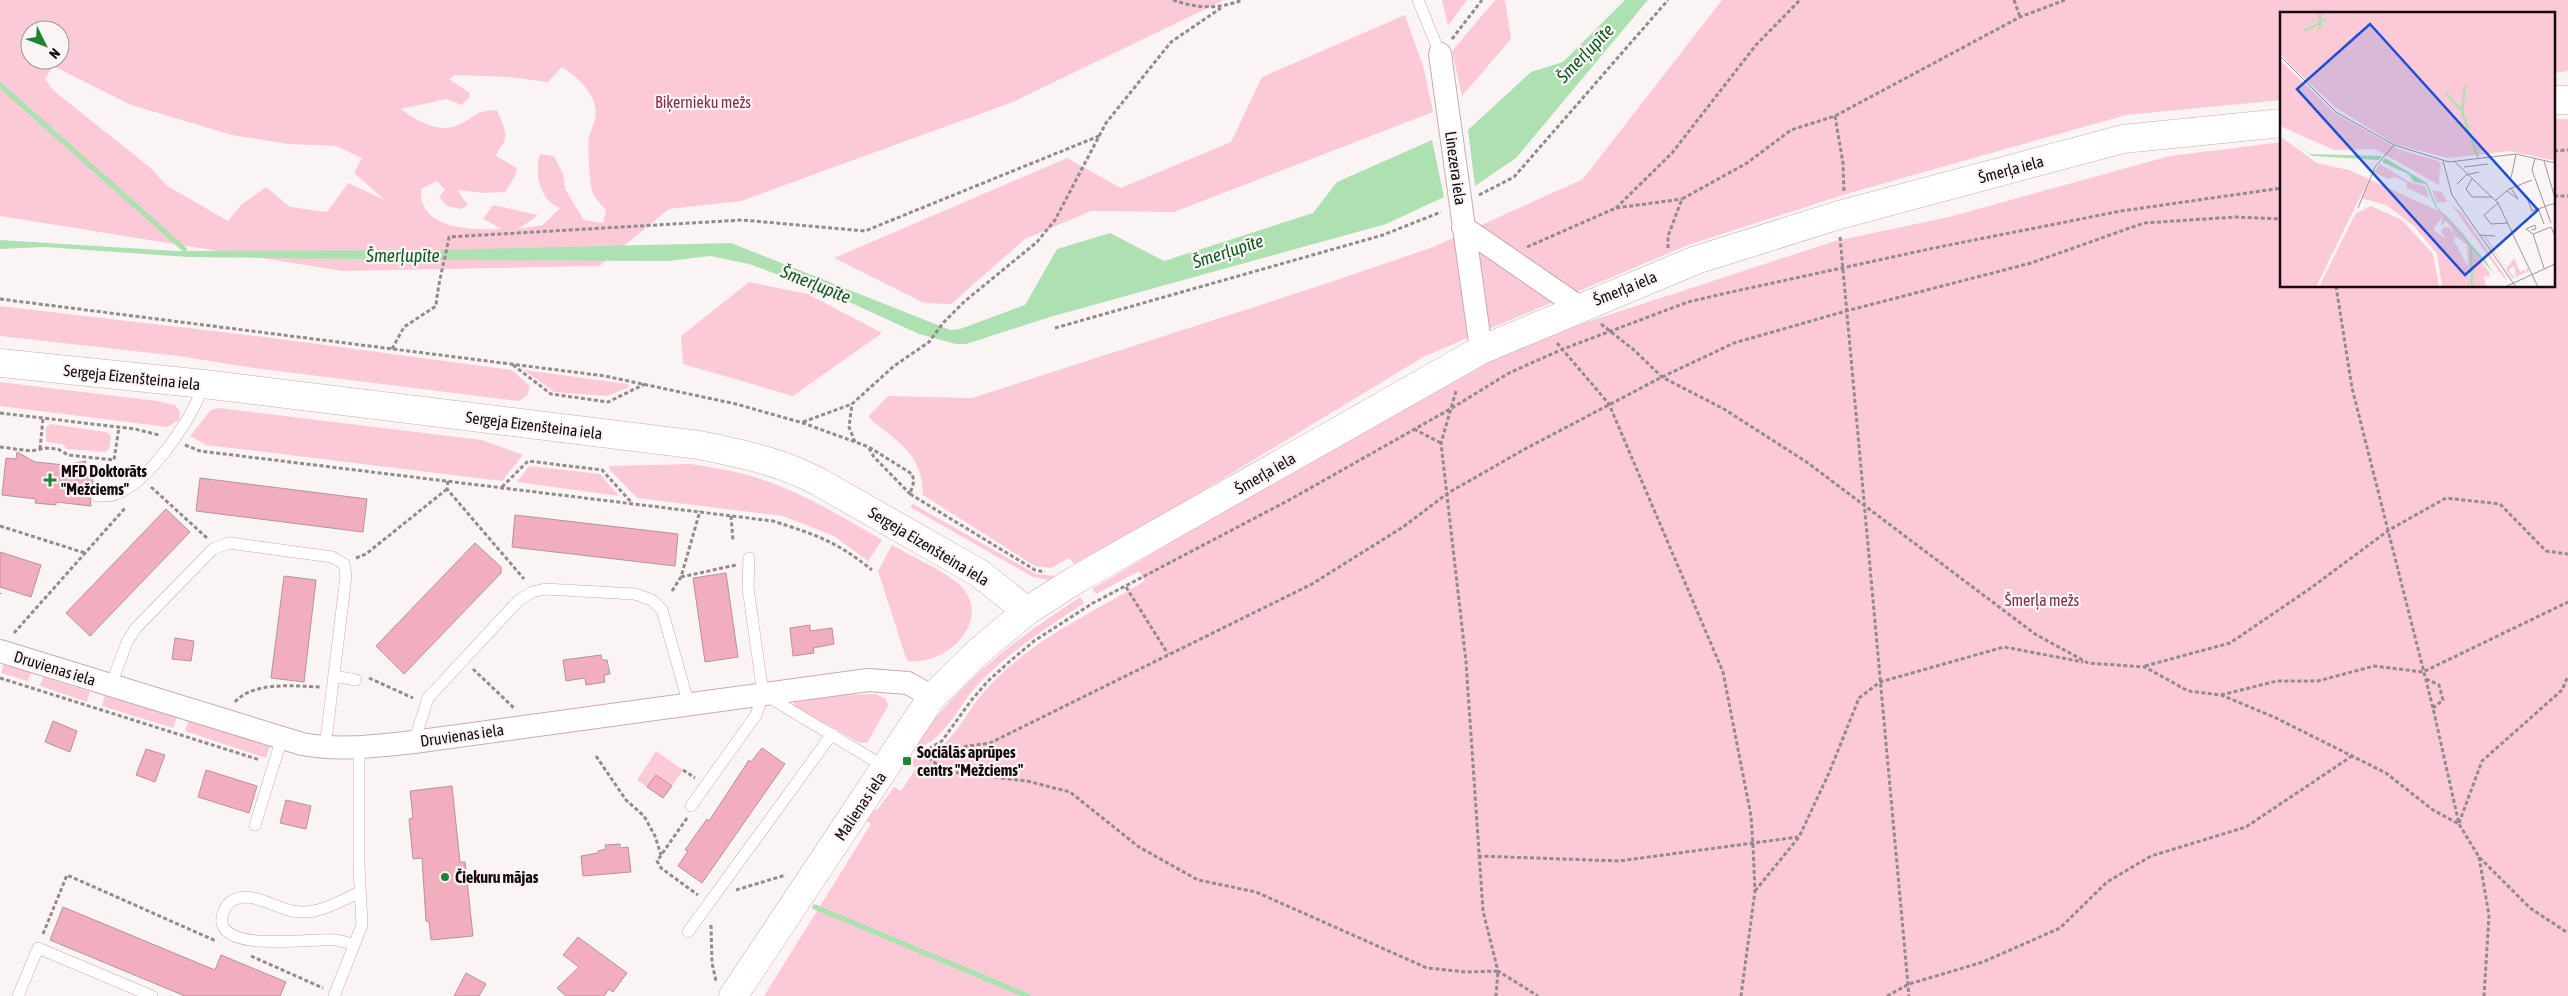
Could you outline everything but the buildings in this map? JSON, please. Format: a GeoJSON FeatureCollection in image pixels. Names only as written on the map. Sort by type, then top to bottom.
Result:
{"type":"FeatureCollection","features":[{"type":"Feature","properties":{"kind":"street","name":"Linezera iela"},"geometry":{"type":"LineString","coordinates":[[1440,54],[1481,350]]}},
{"type":"Feature","properties":{"kind":"street","name":"Šmerļa iela"},"geometry":{"type":"LineString","coordinates":[[1027,611],[1077,579],[1481,350],[1579,307],[1669,271],[1839,215],[2123,139],[2280,123]]}},
{"type":"Feature","properties":{"kind":"street"},"geometry":{"type":"LineString","coordinates":[[1463,227],[1579,307]]}},
{"type":"Feature","properties":{"kind":"street","name":"Sergeja Eizenšteina iela"},"geometry":{"type":"LineString","coordinates":[[0,363],[204,384],[699,445],[764,459],[792,468],[819,482],[971,568],[1027,611]]}},
{"type":"Feature","properties":{"kind":"street","name":"Malienas iela"},"geometry":{"type":"LineString","coordinates":[[725,991],[885,767],[932,697],[978,652],[1027,611]]}},
{"type":"Feature","properties":{"kind":"street","name":"Druvienas iela"},"geometry":{"type":"LineString","coordinates":[[7,642],[112,685],[282,738],[325,748],[359,748],[414,742],[880,680],[908,683],[932,697]]}},
{"type":"Feature","properties":{"kind":"lane"},"geometry":{"type":"LineString","coordinates":[[1418,0],[1440,54]]}},
{"type":"Feature","properties":{"kind":"lane"},"geometry":{"type":"LineString","coordinates":[[97,496],[115,495],[132,487],[174,441],[196,407],[204,384]]}},
{"type":"Feature","properties":{"kind":"lane"},"geometry":{"type":"LineString","coordinates":[[112,685],[127,642],[136,628],[217,547],[229,543],[332,557],[344,564],[346,576],[325,748]]}},
{"type":"Feature","properties":{"kind":"lane"},"geometry":{"type":"LineString","coordinates":[[691,806],[756,715],[764,694],[748,588],[749,558]]}},
{"type":"Feature","properties":{"kind":"lane"},"geometry":{"type":"LineString","coordinates":[[414,742],[428,698],[519,600],[532,592],[545,588],[635,594],[652,600],[662,610],[688,705]]}},
{"type":"Feature","properties":{"kind":"lane"},"geometry":{"type":"LineString","coordinates":[[333,682],[356,680]]}},
{"type":"Feature","properties":{"kind":"lane"},"geometry":{"type":"LineString","coordinates":[[764,694],[885,767]]}},
{"type":"Feature","properties":{"kind":"lane"},"geometry":{"type":"LineString","coordinates":[[688,932],[832,734]]}},
{"type":"Feature","properties":{"kind":"lane"},"geometry":{"type":"LineString","coordinates":[[255,825],[282,738]]}},
{"type":"Feature","properties":{"kind":"lane"},"geometry":{"type":"LineString","coordinates":[[335,994],[362,925],[359,748]]}},
{"type":"Feature","properties":{"kind":"lane"},"geometry":{"type":"LineString","coordinates":[[354,944],[337,940],[247,941],[228,934],[221,918],[228,905],[240,898],[254,898],[293,911],[314,911],[360,892]]}},
{"type":"Feature","properties":{"kind":"lane"},"geometry":{"type":"LineString","coordinates":[[18,996],[38,948],[152,996]]}},
{"type":"Feature","properties":{"kind":"path"},"geometry":{"type":"LineString","coordinates":[[1173,0],[1190,6],[1221,8]]}},
{"type":"Feature","properties":{"kind":"path"},"geometry":{"type":"LineString","coordinates":[[802,423],[852,404],[894,366],[929,342],[943,323],[965,301],[1037,242],[1055,220],[1106,123],[1171,42],[1221,8],[1243,0]]}},
{"type":"Feature","properties":{"kind":"path"},"geometry":{"type":"LineString","coordinates":[[1440,54],[1482,0]]}},
{"type":"Feature","properties":{"kind":"path"},"geometry":{"type":"LineString","coordinates":[[1055,328],[1383,235],[1460,204],[1514,176],[1668,0]]}},
{"type":"Feature","properties":{"kind":"path"},"geometry":{"type":"LineString","coordinates":[[1616,208],[1672,153],[1756,45],[1800,0]]}},
{"type":"Feature","properties":{"kind":"path"},"geometry":{"type":"LineString","coordinates":[[2014,0],[2020,17]]}},
{"type":"Feature","properties":{"kind":"path"},"geometry":{"type":"LineString","coordinates":[[1505,256],[1616,208],[1682,199],[1747,163],[1791,130],[1835,116],[2020,17],[2065,0]]}},
{"type":"Feature","properties":{"kind":"path"},"geometry":{"type":"LineString","coordinates":[[1835,116],[1843,163],[1844,192],[1839,215],[1846,310],[1910,996]]}},
{"type":"Feature","properties":{"kind":"path"},"geometry":{"type":"LineString","coordinates":[[392,349],[404,327],[436,306],[438,282],[445,265],[449,237],[742,220],[865,231],[1099,136]]}},
{"type":"Feature","properties":{"kind":"path"},"geometry":{"type":"LineString","coordinates":[[924,752],[942,741],[970,702],[987,682],[1009,662],[1034,641],[1093,603],[1291,499],[1452,408],[1509,373],[1563,349],[1688,302],[2121,211],[2280,188]]}},
{"type":"Feature","properties":{"kind":"path"},"geometry":{"type":"LineString","coordinates":[[1669,271],[1668,236],[1682,199]]}},
{"type":"Feature","properties":{"kind":"path"},"geometry":{"type":"LineString","coordinates":[[917,753],[990,743],[1312,584],[1403,527],[1448,493],[1525,449],[1662,377],[1734,343],[1846,310],[2031,263],[2144,223],[2236,217],[2280,220]]}},
{"type":"Feature","properties":{"kind":"path"},"geometry":{"type":"LineString","coordinates":[[2336,288],[2352,388],[2433,708],[2459,824],[2479,857],[2530,908],[2568,933]]}},
{"type":"Feature","properties":{"kind":"path"},"geometry":{"type":"LineString","coordinates":[[0,299],[605,376],[644,384],[736,404],[802,423],[869,447],[912,474],[914,482],[910,494]]}},
{"type":"Feature","properties":{"kind":"path"},"geometry":{"type":"LineString","coordinates":[[1579,307],[1662,377],[1724,409],[1808,463],[2035,634],[2088,663]]}},
{"type":"Feature","properties":{"kind":"path"},"geometry":{"type":"LineString","coordinates":[[1552,338],[1609,404],[1723,672],[1751,816],[1753,845],[1755,891],[1741,996]]}},
{"type":"Feature","properties":{"kind":"path"},"geometry":{"type":"LineString","coordinates":[[512,365],[551,394],[608,402],[644,384]]}},
{"type":"Feature","properties":{"kind":"path"},"geometry":{"type":"LineString","coordinates":[[852,404],[849,427],[855,442]]}},
{"type":"Feature","properties":{"kind":"path"},"geometry":{"type":"LineString","coordinates":[[1452,408],[1441,443],[1466,662],[1483,911],[1498,971],[1496,996]]}},
{"type":"Feature","properties":{"kind":"path"},"geometry":{"type":"LineString","coordinates":[[0,413],[151,432],[200,451],[773,521],[823,537],[847,550],[872,570]]}},
{"type":"Feature","properties":{"kind":"path"},"geometry":{"type":"LineString","coordinates":[[40,449],[44,418]]}},
{"type":"Feature","properties":{"kind":"path"},"geometry":{"type":"LineString","coordinates":[[0,447],[31,451],[58,449],[68,456],[114,460],[119,427]]}},
{"type":"Feature","properties":{"kind":"path"},"geometry":{"type":"LineString","coordinates":[[1414,429],[1441,443]]}},
{"type":"Feature","properties":{"kind":"path"},"geometry":{"type":"LineString","coordinates":[[869,447],[874,457],[910,494],[1035,570],[1052,572]]}},
{"type":"Feature","properties":{"kind":"path"},"geometry":{"type":"LineString","coordinates":[[502,487],[528,460],[602,470],[632,504]]}},
{"type":"Feature","properties":{"kind":"path"},"geometry":{"type":"LineString","coordinates":[[143,489],[153,479]]}},
{"type":"Feature","properties":{"kind":"path"},"geometry":{"type":"LineString","coordinates":[[344,564],[366,554],[447,489],[448,481]]}},
{"type":"Feature","properties":{"kind":"path"},"geometry":{"type":"LineString","coordinates":[[148,484],[217,547]]}},
{"type":"Feature","properties":{"kind":"path"},"geometry":{"type":"LineString","coordinates":[[447,489],[524,579]]}},
{"type":"Feature","properties":{"kind":"path"},"geometry":{"type":"LineString","coordinates":[[1755,891],[1798,837],[1829,773],[1859,698],[1880,682],[2004,647],[2088,663],[2145,666],[2230,643],[2308,590],[2389,530],[2446,498],[2500,504],[2546,551],[2568,554]]}},
{"type":"Feature","properties":{"kind":"path"},"geometry":{"type":"LineString","coordinates":[[7,642],[127,506]]}},
{"type":"Feature","properties":{"kind":"path"},"geometry":{"type":"LineString","coordinates":[[672,591],[680,577],[700,511]]}},
{"type":"Feature","properties":{"kind":"path"},"geometry":{"type":"LineString","coordinates":[[731,516],[733,541]]}},
{"type":"Feature","properties":{"kind":"path"},"geometry":{"type":"LineString","coordinates":[[0,526],[85,553]]}},
{"type":"Feature","properties":{"kind":"path"},"geometry":{"type":"LineString","coordinates":[[680,577],[737,565]]}},
{"type":"Feature","properties":{"kind":"path"},"geometry":{"type":"LineString","coordinates":[[1126,586],[1168,654]]}},
{"type":"Feature","properties":{"kind":"path"},"geometry":{"type":"LineString","coordinates":[[2221,695],[2277,681],[2318,681],[2374,666],[2423,672],[2568,602]]}},
{"type":"Feature","properties":{"kind":"path"},"geometry":{"type":"LineString","coordinates":[[463,660],[533,726]]}},
{"type":"Feature","properties":{"kind":"path"},"geometry":{"type":"LineString","coordinates":[[2145,666],[2188,691],[2221,695],[2274,717],[2386,773],[2433,810],[2459,824]]}},
{"type":"Feature","properties":{"kind":"path"},"geometry":{"type":"LineString","coordinates":[[356,680],[365,676],[419,700]]}},
{"type":"Feature","properties":{"kind":"path"},"geometry":{"type":"LineString","coordinates":[[2459,824],[2482,761],[2562,690],[2568,676]]}},
{"type":"Feature","properties":{"kind":"path"},"geometry":{"type":"LineString","coordinates":[[0,678],[265,762],[275,760]]}},
{"type":"Feature","properties":{"kind":"path"},"geometry":{"type":"LineString","coordinates":[[2425,679],[2438,685],[2441,692],[2443,700],[2433,708]]}},
{"type":"Feature","properties":{"kind":"path"},"geometry":{"type":"LineString","coordinates":[[234,702],[240,696],[282,686],[333,682]]}},
{"type":"Feature","properties":{"kind":"path"},"geometry":{"type":"LineString","coordinates":[[924,752],[944,771],[1027,781],[1070,792],[1139,847],[1198,880],[1256,892],[1427,968],[1466,972],[1498,971],[1538,996]]}},
{"type":"Feature","properties":{"kind":"path"},"geometry":{"type":"LineString","coordinates":[[596,756],[626,800],[644,816],[656,836],[661,855]]}},
{"type":"Feature","properties":{"kind":"path"},"geometry":{"type":"LineString","coordinates":[[1887,996],[1909,984],[1983,962],[2060,928],[2114,877],[2151,856],[2246,827],[2352,756]]}},
{"type":"Feature","properties":{"kind":"path"},"geometry":{"type":"LineString","coordinates":[[691,806],[686,820],[657,861],[661,868],[713,900]]}},
{"type":"Feature","properties":{"kind":"path"},"geometry":{"type":"LineString","coordinates":[[1478,856],[1618,861],[1753,845],[1798,837]]}},
{"type":"Feature","properties":{"kind":"path"},"geometry":{"type":"LineString","coordinates":[[2479,857],[2489,915],[2484,996]]}},
{"type":"Feature","properties":{"kind":"path"},"geometry":{"type":"LineString","coordinates":[[713,900],[789,874]]}},
{"type":"Feature","properties":{"kind":"path"},"geometry":{"type":"LineString","coordinates":[[38,948],[66,875],[218,942]]}},
{"type":"Feature","properties":{"kind":"path"},"geometry":{"type":"LineString","coordinates":[[713,900],[712,963],[725,991]]}},
{"type":"Feature","properties":{"kind":"path"},"geometry":{"type":"LineString","coordinates":[[245,953],[335,994]]}},
{"type":"Feature","properties":{"kind":"green space","name":"Biķernieku mežs"},"geometry":{"type":"Polygon","coordinates":[[[0,0],[1224,0],[1013,102],[741,201],[669,209],[599,266],[342,271],[0,216],[0,0]],[[20,20],[20,70],[51,70],[45,79],[54,91],[152,169],[166,185],[228,221],[241,205],[266,187],[290,207],[327,212],[348,183],[385,200],[354,173],[362,158],[336,146],[288,144],[232,135],[131,105],[61,70],[70,70],[70,20],[20,20]],[[562,67],[548,82],[509,77],[455,75],[449,79],[470,93],[469,98],[462,105],[446,99],[401,109],[428,125],[443,128],[458,125],[479,113],[497,110],[504,126],[505,138],[496,156],[517,168],[515,176],[505,192],[484,193],[457,190],[468,205],[461,209],[447,206],[439,197],[445,190],[437,181],[421,189],[422,203],[428,213],[437,220],[462,228],[502,229],[483,219],[493,205],[538,215],[519,229],[543,225],[560,208],[547,199],[540,185],[538,161],[540,154],[554,156],[563,174],[565,189],[584,220],[603,223],[606,210],[596,199],[590,180],[588,142],[595,119],[594,103],[581,82],[562,67]]]}},
{"type":"Feature","properties":{"kind":"green space"},"geometry":{"type":"Polygon","coordinates":[[[1442,0],[1467,0],[1448,26],[1442,0]]]}},
{"type":"Feature","properties":{"kind":"green space"},"geometry":{"type":"Polygon","coordinates":[[[1495,0],[1505,0],[1511,39],[1462,96],[1452,51],[1495,0]]]}},
{"type":"Feature","properties":{"kind":"green space"},"geometry":{"type":"Polygon","coordinates":[[[1722,0],[2568,0],[2568,71],[2556,73],[2556,12],[2280,12],[2280,100],[2126,115],[1846,194],[1688,245],[1425,356],[1077,567],[1069,558],[1051,568],[1035,566],[923,495],[922,480],[913,458],[898,442],[868,417],[888,396],[972,398],[1322,285],[1433,247],[1583,179],[1722,0]]]}},
{"type":"Feature","properties":{"kind":"green space"},"geometry":{"type":"Polygon","coordinates":[[[1405,15],[1424,69],[1433,112],[1174,212],[1091,211],[1025,239],[951,304],[924,303],[834,258],[1067,158],[1121,188],[1231,142],[1262,77],[1405,15]]]}},
{"type":"Feature","properties":{"kind":"green space","name":"Šmerļa mežs"},"geometry":{"type":"Polygon","coordinates":[[[2556,119],[2568,119],[2568,996],[764,996],[871,824],[866,820],[872,810],[877,810],[894,787],[901,791],[916,768],[910,764],[913,759],[927,754],[947,741],[983,693],[1000,675],[1038,644],[1145,581],[1139,571],[1096,594],[1092,589],[1489,354],[1835,241],[1949,217],[2170,156],[2280,142],[2280,288],[2556,288],[2556,119]]]}},
{"type":"Feature","properties":{"kind":"green space"},"geometry":{"type":"Polygon","coordinates":[[[749,282],[808,294],[882,333],[793,396],[683,364],[681,336],[749,282]]]}},
{"type":"Feature","properties":{"kind":"green space"},"geometry":{"type":"Polygon","coordinates":[[[0,306],[265,337],[512,370],[530,386],[527,396],[518,401],[254,368],[178,356],[0,336],[0,306]]]}},
{"type":"Feature","properties":{"kind":"green space"},"geometry":{"type":"Polygon","coordinates":[[[524,370],[628,384],[629,387],[607,396],[554,392],[524,370]]]}},
{"type":"Feature","properties":{"kind":"green space"},"geometry":{"type":"Polygon","coordinates":[[[0,382],[157,401],[175,405],[180,411],[179,420],[167,427],[0,406],[0,382]]]}},
{"type":"Feature","properties":{"kind":"green space"},"geometry":{"type":"Polygon","coordinates":[[[219,408],[482,440],[523,455],[502,481],[206,445],[190,436],[211,410],[219,408]]]}},
{"type":"Feature","properties":{"kind":"green space"},"geometry":{"type":"Polygon","coordinates":[[[51,424],[106,432],[111,436],[109,449],[105,452],[67,449],[62,444],[46,442],[46,427],[51,424]]]}},
{"type":"Feature","properties":{"kind":"green space"},"geometry":{"type":"Polygon","coordinates":[[[691,464],[740,473],[777,485],[830,510],[882,540],[868,561],[834,536],[783,516],[637,498],[610,470],[609,466],[691,464]]]}},
{"type":"Feature","properties":{"kind":"green space"},"geometry":{"type":"Polygon","coordinates":[[[529,466],[600,474],[619,496],[517,482],[529,466]]]}},
{"type":"Feature","properties":{"kind":"green space"},"geometry":{"type":"Polygon","coordinates":[[[913,504],[1036,574],[1055,576],[1064,572],[1056,581],[1033,577],[910,507],[913,504]]]}},
{"type":"Feature","properties":{"kind":"green space"},"geometry":{"type":"Polygon","coordinates":[[[892,545],[953,579],[969,597],[972,611],[969,625],[962,638],[951,648],[937,656],[922,661],[907,661],[878,571],[892,545]]]}},
{"type":"Feature","properties":{"kind":"green space"},"geometry":{"type":"Polygon","coordinates":[[[1080,597],[1084,603],[1043,630],[980,682],[938,736],[918,749],[914,747],[949,702],[989,663],[1033,629],[1080,597]]]}},
{"type":"Feature","properties":{"kind":"green space"},"geometry":{"type":"Polygon","coordinates":[[[4,663],[31,672],[28,681],[1,673],[4,663]]]}},
{"type":"Feature","properties":{"kind":"green space"},"geometry":{"type":"Polygon","coordinates":[[[43,677],[90,692],[87,702],[40,686],[43,677]]]}},
{"type":"Feature","properties":{"kind":"green space"},"geometry":{"type":"Polygon","coordinates":[[[876,694],[886,699],[888,706],[867,743],[860,743],[795,707],[793,698],[798,696],[876,694]]]}},
{"type":"Feature","properties":{"kind":"green space"},"geometry":{"type":"Polygon","coordinates":[[[105,695],[177,717],[173,728],[102,706],[105,695]]]}},
{"type":"Feature","properties":{"kind":"green space"},"geometry":{"type":"Polygon","coordinates":[[[189,720],[270,746],[266,758],[185,731],[189,720]]]}},
{"type":"Feature","properties":{"kind":"green space"},"geometry":{"type":"Polygon","coordinates":[[[656,751],[683,770],[672,786],[656,775],[647,787],[637,780],[656,751]]]}},
{"type":"Feature","properties":{"kind":"water","name":"Šmerļupīte"},"geometry":{"type":"Polygon","coordinates":[[[1625,0],[1648,0],[1516,158],[1475,186],[1468,130],[1531,72],[1563,62],[1625,0]]]}},
{"type":"Feature","properties":{"kind":"water","name":"Šmerļupīte"},"geometry":{"type":"Polygon","coordinates":[[[1432,140],[1444,197],[1386,224],[1050,317],[966,344],[956,344],[919,334],[836,296],[749,264],[710,256],[669,261],[432,260],[188,257],[45,247],[0,249],[0,240],[176,251],[437,250],[731,243],[950,330],[960,329],[1025,305],[1057,249],[1110,233],[1164,261],[1313,213],[1337,182],[1432,140]]]}},
{"type":"Feature","properties":{"kind":"waterway"},"geometry":{"type":"LineString","coordinates":[[0,85],[184,249]]}},
{"type":"Feature","properties":{"kind":"waterway"},"geometry":{"type":"LineString","coordinates":[[815,907],[1028,996]]}},
{"type":"Feature","properties":{"kind":"place","name":"MFD Doktorāts \"Mežciems\""},"geometry":{"type":"Point","coordinates":[50,480]}},
{"type":"Feature","properties":{"kind":"place","name":"Sociālās aprūpes centrs \"Mežciems\""},"geometry":{"type":"Point","coordinates":[907,761]}},
{"type":"Feature","properties":{"kind":"place","name":"Čiekuru mājas"},"geometry":{"type":"Point","coordinates":[445,877]}}]}
